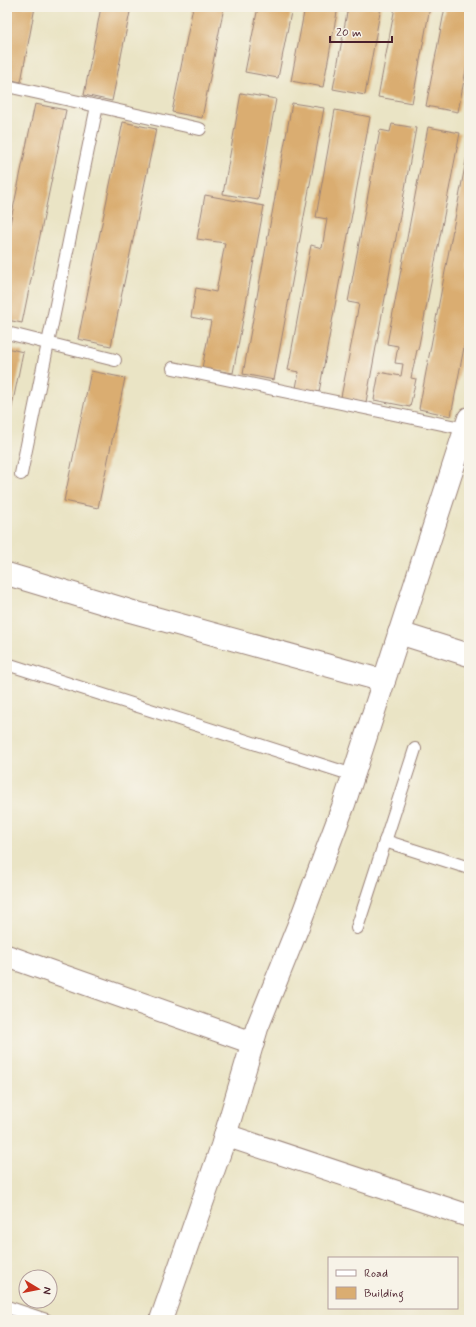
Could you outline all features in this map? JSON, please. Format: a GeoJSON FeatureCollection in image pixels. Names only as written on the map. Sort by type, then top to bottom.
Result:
{"type":"FeatureCollection","features":[{"type":"Feature","properties":{"kind":"street"},"geometry":{"type":"LineString","coordinates":[[161,1320],[225,1135],[257,1028],[301,919],[353,775],[466,431]]}},
{"type":"Feature","properties":{"kind":"street"},"geometry":{"type":"LineString","coordinates":[[7,574],[138,613],[384,681]]}},
{"type":"Feature","properties":{"kind":"street"},"geometry":{"type":"LineString","coordinates":[[399,633],[469,655]]}},
{"type":"Feature","properties":{"kind":"street"},"geometry":{"type":"LineString","coordinates":[[7,956],[253,1043]]}},
{"type":"Feature","properties":{"kind":"street"},"geometry":{"type":"LineString","coordinates":[[225,1135],[469,1216]]}},
{"type":"Feature","properties":{"kind":"lane"},"geometry":{"type":"LineString","coordinates":[[7,86],[200,129]]}},
{"type":"Feature","properties":{"kind":"lane"},"geometry":{"type":"LineString","coordinates":[[21,474],[97,106]]}},
{"type":"Feature","properties":{"kind":"lane"},"geometry":{"type":"LineString","coordinates":[[7,333],[115,360]]}},
{"type":"Feature","properties":{"kind":"lane"},"geometry":{"type":"LineString","coordinates":[[173,368],[466,431]]}},
{"type":"Feature","properties":{"kind":"lane"},"geometry":{"type":"LineString","coordinates":[[7,664],[353,775]]}},
{"type":"Feature","properties":{"kind":"lane"},"geometry":{"type":"LineString","coordinates":[[357,928],[415,748]]}},
{"type":"Feature","properties":{"kind":"lane"},"geometry":{"type":"LineString","coordinates":[[385,841],[469,868]]}},
{"type":"Feature","properties":{"kind":"lane"},"geometry":{"type":"LineString","coordinates":[[7,1307],[46,1320]]}},
{"type":"Feature","properties":{"kind":"building"},"geometry":{"type":"Polygon","coordinates":[[[7,7],[35,7],[21,82],[7,79],[7,7]]]}},
{"type":"Feature","properties":{"kind":"building"},"geometry":{"type":"Polygon","coordinates":[[[101,7],[131,7],[112,101],[84,95],[101,7]]]}},
{"type":"Feature","properties":{"kind":"building"},"geometry":{"type":"Polygon","coordinates":[[[193,7],[224,7],[202,118],[172,112],[193,7]]]}},
{"type":"Feature","properties":{"kind":"building"},"geometry":{"type":"Polygon","coordinates":[[[258,7],[292,7],[278,78],[245,72],[258,7]]]}},
{"type":"Feature","properties":{"kind":"building"},"geometry":{"type":"Polygon","coordinates":[[[305,7],[338,7],[323,87],[291,81],[305,7]]]}},
{"type":"Feature","properties":{"kind":"building"},"geometry":{"type":"Polygon","coordinates":[[[348,7],[381,7],[365,95],[333,89],[348,7]]]}},
{"type":"Feature","properties":{"kind":"building"},"geometry":{"type":"Polygon","coordinates":[[[395,7],[430,7],[412,103],[378,97],[395,7]]]}},
{"type":"Feature","properties":{"kind":"building"},"geometry":{"type":"Polygon","coordinates":[[[445,7],[469,7],[469,54],[458,112],[426,106],[445,7]]]}},
{"type":"Feature","properties":{"kind":"building"},"geometry":{"type":"Polygon","coordinates":[[[241,93],[276,99],[258,200],[223,194],[241,93]]]}},
{"type":"Feature","properties":{"kind":"building"},"geometry":{"type":"Polygon","coordinates":[[[292,103],[324,108],[274,380],[243,374],[292,103]]]}},
{"type":"Feature","properties":{"kind":"building"},"geometry":{"type":"Polygon","coordinates":[[[35,104],[66,110],[22,323],[7,320],[7,238],[35,104]]]}},
{"type":"Feature","properties":{"kind":"building"},"geometry":{"type":"Polygon","coordinates":[[[335,110],[370,117],[319,392],[296,388],[299,372],[288,370],[311,245],[322,248],[327,219],[316,217],[335,110]]]}},
{"type":"Feature","properties":{"kind":"building"},"geometry":{"type":"Polygon","coordinates":[[[123,122],[156,129],[111,346],[78,339],[123,122]]]}},
{"type":"Feature","properties":{"kind":"building"},"geometry":{"type":"Polygon","coordinates":[[[392,124],[416,128],[366,402],[341,397],[359,304],[348,302],[380,130],[390,132],[392,124]]]}},
{"type":"Feature","properties":{"kind":"building"},"geometry":{"type":"Polygon","coordinates":[[[428,127],[460,133],[418,350],[411,378],[416,379],[410,407],[374,400],[379,372],[401,376],[403,364],[395,363],[398,346],[387,344],[428,127]]]}},
{"type":"Feature","properties":{"kind":"building"},"geometry":{"type":"Polygon","coordinates":[[[468,150],[469,321],[451,416],[419,409],[468,150]]]}},
{"type":"Feature","properties":{"kind":"building"},"geometry":{"type":"Polygon","coordinates":[[[205,195],[264,206],[233,373],[202,368],[211,321],[191,317],[196,288],[216,292],[225,243],[197,239],[205,195]]]}},
{"type":"Feature","properties":{"kind":"building"},"geometry":{"type":"Polygon","coordinates":[[[7,348],[23,352],[8,426],[7,426],[7,348]]]}},
{"type":"Feature","properties":{"kind":"building"},"geometry":{"type":"Polygon","coordinates":[[[91,371],[125,378],[98,508],[64,501],[91,371]]]}}]}
